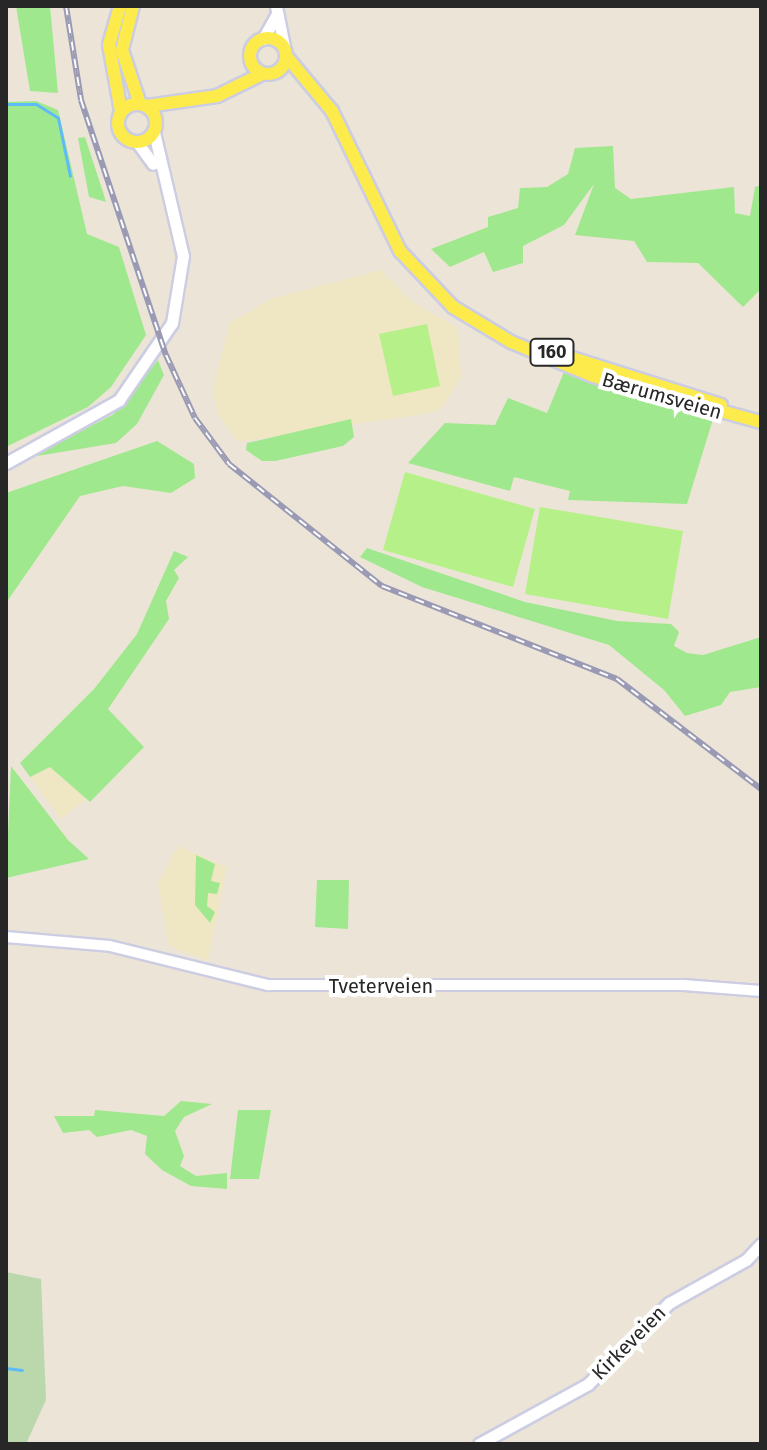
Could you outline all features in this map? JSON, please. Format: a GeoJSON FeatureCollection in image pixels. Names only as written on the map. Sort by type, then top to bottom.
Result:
{"type":"FeatureCollection","features":[{"type":"Feature","properties":{"kind":"main road"},"geometry":{"type":"LineString","coordinates":[[120,6],[109,45],[121,112],[121,133],[137,142],[162,182]]}},
{"type":"Feature","properties":{"kind":"main road"},"geometry":{"type":"LineString","coordinates":[[6,463],[110,407],[159,349],[179,303],[183,269],[162,182],[155,129],[122,50],[133,6]]}},
{"type":"Feature","properties":{"kind":"main road"},"geometry":{"type":"LineString","coordinates":[[121,112],[144,105],[183,104],[269,74],[285,51],[277,10]]}},
{"type":"Feature","properties":{"kind":"main road"},"geometry":{"type":"LineString","coordinates":[[239,84],[251,63],[252,47],[263,39],[277,10]]}},
{"type":"Feature","properties":{"kind":"main road"},"geometry":{"type":"LineString","coordinates":[[263,39],[285,51]]}},
{"type":"Feature","properties":{"kind":"main road","name":"Bærumsveien"},"geometry":{"type":"LineString","coordinates":[[285,51],[332,111],[384,218],[424,281],[497,335],[615,383],[761,420]]}},
{"type":"Feature","properties":{"kind":"main road"},"geometry":{"type":"LineString","coordinates":[[251,63],[269,74],[307,82]]}},
{"type":"Feature","properties":{"kind":"main road"},"geometry":{"type":"LineString","coordinates":[[137,142],[183,104]]}},
{"type":"Feature","properties":{"kind":"main road","name":"Kirkeveien"},"geometry":{"type":"LineString","coordinates":[[479,1444],[588,1384],[669,1303],[736,1263],[760,1244]]}},
{"type":"Feature","properties":{"kind":"street","name":"Tveterveien"},"geometry":{"type":"LineString","coordinates":[[6,937],[98,944],[268,985],[684,985],[761,991]]}},
{"type":"Feature","properties":{"kind":"shaded area"},"geometry":{"type":"Polygon","coordinates":[[[381,270],[411,301],[458,328],[461,376],[446,402],[436,412],[238,442],[219,416],[212,391],[230,322],[274,298],[381,270]]]}},
{"type":"Feature","properties":{"kind":"shaded area"},"geometry":{"type":"Polygon","coordinates":[[[50,767],[86,799],[61,819],[30,777],[50,767]]]}},
{"type":"Feature","properties":{"kind":"shaded area"},"geometry":{"type":"Polygon","coordinates":[[[178,846],[227,867],[208,961],[169,946],[158,884],[178,846]]]}},
{"type":"Feature","properties":{"kind":"green space"},"geometry":{"type":"Polygon","coordinates":[[[16,6],[50,6],[58,93],[30,91],[16,6]]]}},
{"type":"Feature","properties":{"kind":"green space"},"geometry":{"type":"Polygon","coordinates":[[[36,101],[58,110],[87,234],[119,247],[146,335],[111,387],[88,407],[6,447],[6,102],[36,101]]]}},
{"type":"Feature","properties":{"kind":"green space"},"geometry":{"type":"Polygon","coordinates":[[[85,137],[106,202],[89,197],[78,138],[85,137]]]}},
{"type":"Feature","properties":{"kind":"green space"},"geometry":{"type":"Polygon","coordinates":[[[613,146],[615,188],[631,199],[734,187],[735,213],[750,216],[755,187],[761,185],[761,289],[743,307],[698,263],[647,262],[634,241],[575,235],[594,184],[564,225],[523,246],[523,263],[493,272],[484,252],[450,267],[431,249],[488,227],[488,217],[518,208],[520,188],[547,187],[568,174],[575,148],[613,146]]]}},
{"type":"Feature","properties":{"kind":"green space"},"geometry":{"type":"Polygon","coordinates":[[[427,324],[440,386],[393,396],[379,334],[427,324]]]}},
{"type":"Feature","properties":{"kind":"green space"},"geometry":{"type":"Polygon","coordinates":[[[158,360],[164,375],[137,424],[116,443],[31,457],[114,414],[158,360]]]}},
{"type":"Feature","properties":{"kind":"green space"},"geometry":{"type":"Polygon","coordinates":[[[564,372],[713,419],[687,504],[568,500],[570,491],[514,477],[510,491],[408,463],[445,423],[495,425],[508,398],[547,413],[564,372]]]}},
{"type":"Feature","properties":{"kind":"green space"},"geometry":{"type":"Polygon","coordinates":[[[351,419],[354,437],[343,446],[275,461],[262,461],[246,450],[247,443],[351,419]]]}},
{"type":"Feature","properties":{"kind":"green space"},"geometry":{"type":"Polygon","coordinates":[[[157,441],[194,464],[195,478],[171,493],[123,486],[80,496],[6,603],[6,493],[157,441]]]}},
{"type":"Feature","properties":{"kind":"green space"},"geometry":{"type":"Polygon","coordinates":[[[405,472],[535,509],[513,587],[383,550],[405,472]]]}},
{"type":"Feature","properties":{"kind":"green space"},"geometry":{"type":"Polygon","coordinates":[[[540,507],[683,531],[668,619],[525,594],[540,507]]]}},
{"type":"Feature","properties":{"kind":"green space"},"geometry":{"type":"Polygon","coordinates":[[[367,548],[525,602],[617,621],[671,624],[679,632],[674,646],[687,653],[703,655],[761,637],[761,687],[730,692],[721,705],[685,716],[664,690],[609,645],[422,587],[360,557],[367,548]]]}},
{"type":"Feature","properties":{"kind":"green space"},"geometry":{"type":"Polygon","coordinates":[[[174,551],[188,557],[174,570],[179,578],[166,601],[169,619],[108,709],[144,747],[90,802],[50,767],[30,777],[20,763],[94,689],[137,634],[174,551]]]}},
{"type":"Feature","properties":{"kind":"green space"},"geometry":{"type":"Polygon","coordinates":[[[11,766],[68,840],[89,859],[6,878],[11,766]]]}},
{"type":"Feature","properties":{"kind":"green space"},"geometry":{"type":"Polygon","coordinates":[[[196,855],[215,864],[211,881],[220,883],[217,894],[208,893],[207,906],[215,912],[210,923],[195,905],[196,855]]]}},
{"type":"Feature","properties":{"kind":"green space"},"geometry":{"type":"Polygon","coordinates":[[[317,880],[349,880],[348,929],[315,927],[317,880]]]}},
{"type":"Feature","properties":{"kind":"green space"},"geometry":{"type":"Polygon","coordinates":[[[181,1101],[212,1104],[184,1117],[175,1131],[184,1156],[180,1166],[196,1176],[227,1173],[227,1189],[191,1186],[162,1170],[145,1154],[147,1136],[131,1130],[97,1137],[89,1130],[63,1133],[54,1116],[94,1116],[95,1110],[164,1116],[181,1101]]]}},
{"type":"Feature","properties":{"kind":"green space"},"geometry":{"type":"Polygon","coordinates":[[[238,1110],[271,1110],[259,1179],[230,1179],[238,1110]]]}},
{"type":"Feature","properties":{"kind":"green space"},"geometry":{"type":"Polygon","coordinates":[[[6,1272],[41,1279],[46,1400],[26,1444],[6,1444],[6,1272]]]}},
{"type":"Feature","properties":{"kind":"waterway"},"geometry":{"type":"LineString","coordinates":[[6,104],[36,104],[58,118],[70,176]]}},
{"type":"Feature","properties":{"kind":"waterway"},"geometry":{"type":"LineString","coordinates":[[6,1368],[22,1370]]}},
{"type":"Feature","properties":{"kind":"railway"},"geometry":{"type":"LineString","coordinates":[[66,6],[81,100],[166,355],[195,418],[229,464],[382,586],[617,679],[761,789]]}}]}
